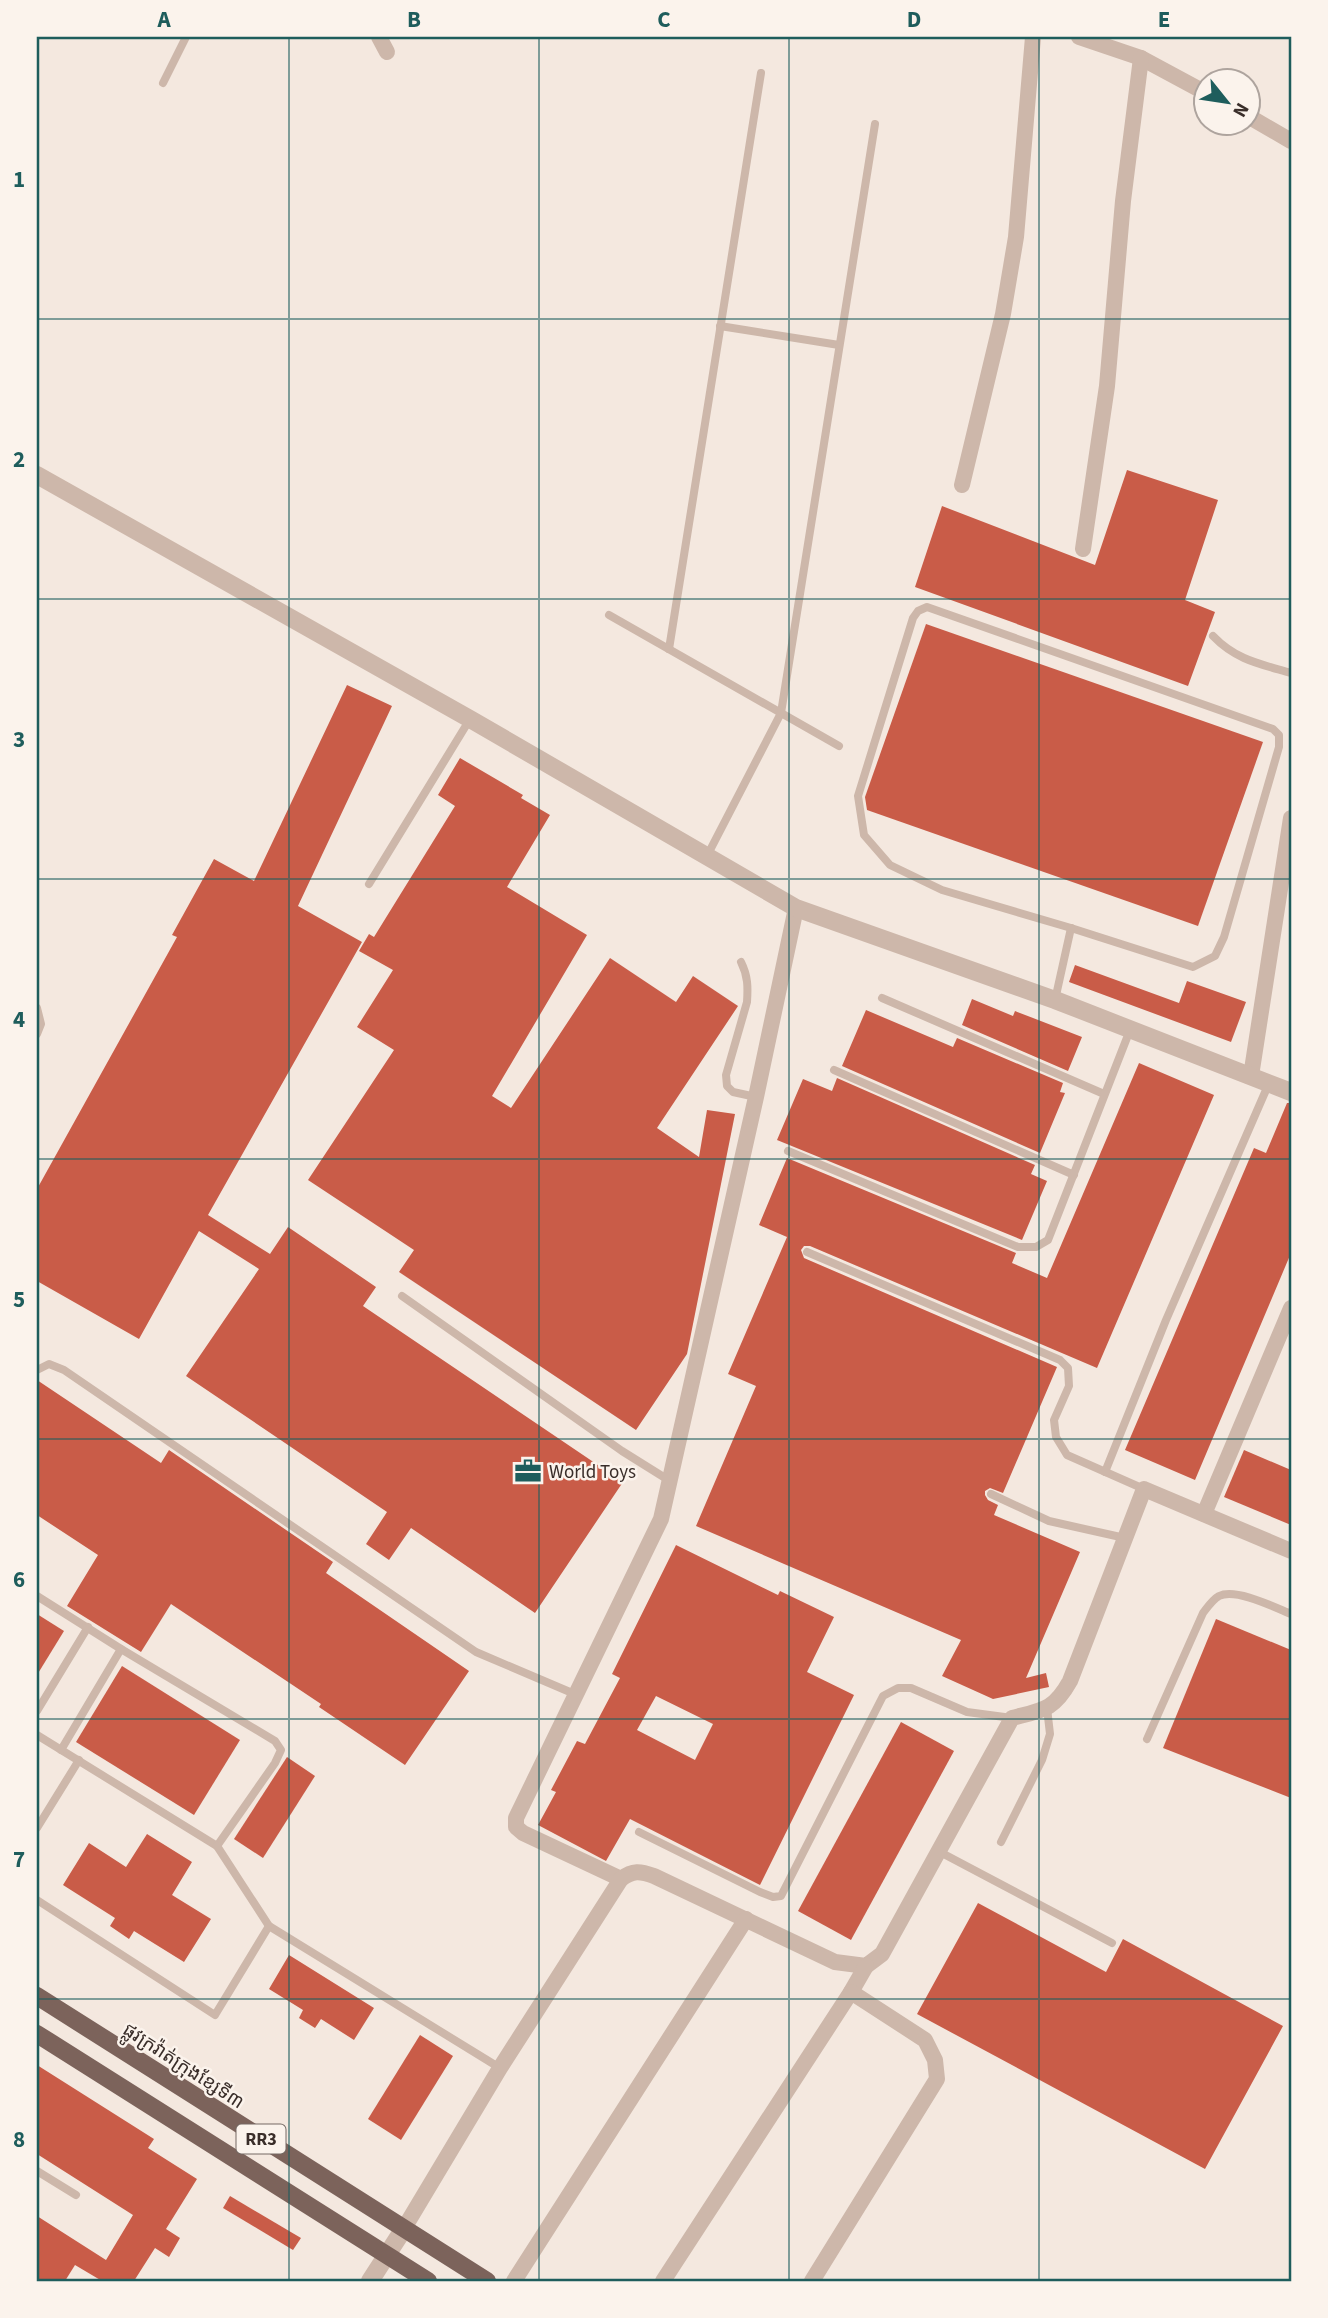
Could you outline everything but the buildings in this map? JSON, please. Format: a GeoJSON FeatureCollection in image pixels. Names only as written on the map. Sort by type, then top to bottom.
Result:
{"type":"FeatureCollection","features":[{"type":"Feature","properties":{"kind":"main road","name":"ផ្លូវក្រវ៉ាត់ក្រុងខ្សែទី៣"},"geometry":{"type":"LineString","coordinates":[[37,1996],[487,2281]]}},
{"type":"Feature","properties":{"kind":"main road","name":"RR3"},"geometry":{"type":"LineString","coordinates":[[37,2034],[428,2281]]}},
{"type":"Feature","properties":{"kind":"main road"},"geometry":{"type":"LineString","coordinates":[[170,2118],[187,2092]]}},
{"type":"Feature","properties":{"kind":"street"},"geometry":{"type":"LineString","coordinates":[[379,37],[387,52]]}},
{"type":"Feature","properties":{"kind":"street"},"geometry":{"type":"LineString","coordinates":[[962,485],[1003,314],[1016,237],[1033,37]]}},
{"type":"Feature","properties":{"kind":"street"},"geometry":{"type":"LineString","coordinates":[[1079,37],[1141,58],[1192,85]]}},
{"type":"Feature","properties":{"kind":"street"},"geometry":{"type":"LineString","coordinates":[[1083,549],[1107,386],[1123,201],[1141,58]]}},
{"type":"Feature","properties":{"kind":"street"},"geometry":{"type":"LineString","coordinates":[[1262,124],[1291,141]]}},
{"type":"Feature","properties":{"kind":"street"},"geometry":{"type":"LineString","coordinates":[[37,475],[470,719],[796,908],[1055,1000],[1291,1092]]}},
{"type":"Feature","properties":{"kind":"street"},"geometry":{"type":"LineString","coordinates":[[1251,1076],[1291,818]]}},
{"type":"Feature","properties":{"kind":"street"},"geometry":{"type":"LineString","coordinates":[[621,1878],[523,1833],[516,1827],[516,1818],[661,1519],[796,908]]}},
{"type":"Feature","properties":{"kind":"street"},"geometry":{"type":"LineString","coordinates":[[1204,1514],[1291,1308]]}},
{"type":"Feature","properties":{"kind":"street"},"geometry":{"type":"LineString","coordinates":[[663,2281],[866,1966],[882,1954],[1012,1718],[1047,1709],[1062,1696],[1144,1489],[1291,1551]]}},
{"type":"Feature","properties":{"kind":"street"},"geometry":{"type":"LineString","coordinates":[[370,2281],[388,2256],[500,2068],[621,1878],[633,1871],[654,1876],[835,1962],[866,1966]]}},
{"type":"Feature","properties":{"kind":"street"},"geometry":{"type":"LineString","coordinates":[[514,2281],[746,1919]]}},
{"type":"Feature","properties":{"kind":"street"},"geometry":{"type":"LineString","coordinates":[[812,2281],[937,2079],[936,2060],[925,2040],[851,1992]]}},
{"type":"Feature","properties":{"kind":"lane"},"geometry":{"type":"LineString","coordinates":[[163,83],[186,37]]}},
{"type":"Feature","properties":{"kind":"lane"},"geometry":{"type":"LineString","coordinates":[[668,649],[761,73]]}},
{"type":"Feature","properties":{"kind":"lane"},"geometry":{"type":"LineString","coordinates":[[707,856],[782,713],[875,124]]}},
{"type":"Feature","properties":{"kind":"lane"},"geometry":{"type":"LineString","coordinates":[[720,326],[839,345]]}},
{"type":"Feature","properties":{"kind":"lane"},"geometry":{"type":"LineString","coordinates":[[927,607],[1273,729],[1279,734],[1279,747],[1215,956],[1193,967],[1071,928],[942,890],[890,865],[864,835],[858,796],[913,618],[918,611],[927,607]]}},
{"type":"Feature","properties":{"kind":"lane"},"geometry":{"type":"LineString","coordinates":[[609,615],[839,746]]}},
{"type":"Feature","properties":{"kind":"lane"},"geometry":{"type":"LineString","coordinates":[[1213,636],[1236,656],[1291,673]]}},
{"type":"Feature","properties":{"kind":"lane"},"geometry":{"type":"LineString","coordinates":[[369,884],[470,719]]}},
{"type":"Feature","properties":{"kind":"lane"},"geometry":{"type":"LineString","coordinates":[[1055,1000],[1071,928]]}},
{"type":"Feature","properties":{"kind":"lane"},"geometry":{"type":"LineString","coordinates":[[741,962],[747,975],[748,990],[726,1075],[727,1086],[733,1092],[756,1097]]}},
{"type":"Feature","properties":{"kind":"lane"},"geometry":{"type":"LineString","coordinates":[[882,998],[1104,1094]]}},
{"type":"Feature","properties":{"kind":"lane"},"geometry":{"type":"LineString","coordinates":[[37,1009],[41,1024],[37,1034]]}},
{"type":"Feature","properties":{"kind":"lane"},"geometry":{"type":"LineString","coordinates":[[788,1151],[1018,1247],[1036,1247],[1048,1240],[1130,1030]]}},
{"type":"Feature","properties":{"kind":"lane"},"geometry":{"type":"LineString","coordinates":[[834,1070],[1074,1175]]}},
{"type":"Feature","properties":{"kind":"lane"},"geometry":{"type":"LineString","coordinates":[[1105,1472],[1166,1320],[1269,1083]]}},
{"type":"Feature","properties":{"kind":"lane"},"geometry":{"type":"LineString","coordinates":[[807,1252],[1060,1360],[1068,1368],[1069,1387],[1054,1420],[1056,1437],[1067,1455],[1144,1489]]}},
{"type":"Feature","properties":{"kind":"lane"},"geometry":{"type":"LineString","coordinates":[[402,1296],[670,1482]]}},
{"type":"Feature","properties":{"kind":"lane"},"geometry":{"type":"LineString","coordinates":[[37,1370],[49,1364],[64,1370],[476,1652],[577,1695]]}},
{"type":"Feature","properties":{"kind":"lane"},"geometry":{"type":"LineString","coordinates":[[990,1494],[1049,1521],[1125,1538]]}},
{"type":"Feature","properties":{"kind":"lane"},"geometry":{"type":"LineString","coordinates":[[1147,1739],[1203,1614],[1218,1597],[1228,1594],[1252,1599],[1291,1614]]}},
{"type":"Feature","properties":{"kind":"lane"},"geometry":{"type":"LineString","coordinates":[[37,1596],[275,1741],[281,1750],[275,1763],[217,1846]]}},
{"type":"Feature","properties":{"kind":"lane"},"geometry":{"type":"LineString","coordinates":[[37,1711],[88,1628]]}},
{"type":"Feature","properties":{"kind":"lane"},"geometry":{"type":"LineString","coordinates":[[61,1750],[121,1649]]}},
{"type":"Feature","properties":{"kind":"lane"},"geometry":{"type":"LineString","coordinates":[[639,1832],[760,1892],[773,1897],[781,1896],[883,1696],[898,1688],[911,1688],[967,1712],[1012,1718]]}},
{"type":"Feature","properties":{"kind":"lane"},"geometry":{"type":"LineString","coordinates":[[1002,1842],[1041,1760],[1050,1734],[1047,1709]]}},
{"type":"Feature","properties":{"kind":"lane"},"geometry":{"type":"LineString","coordinates":[[37,1735],[217,1846],[269,1926],[500,2068]]}},
{"type":"Feature","properties":{"kind":"lane"},"geometry":{"type":"LineString","coordinates":[[37,1828],[79,1760]]}},
{"type":"Feature","properties":{"kind":"lane"},"geometry":{"type":"LineString","coordinates":[[939,1851],[1112,1944]]}},
{"type":"Feature","properties":{"kind":"lane"},"geometry":{"type":"LineString","coordinates":[[37,1900],[215,2015],[269,1926]]}},
{"type":"Feature","properties":{"kind":"lane"},"geometry":{"type":"LineString","coordinates":[[37,2171],[76,2195]]}},
{"type":"Feature","properties":{"kind":"place","name":"World Toys"},"geometry":{"type":"Point","coordinates":[528,1471]}}]}
